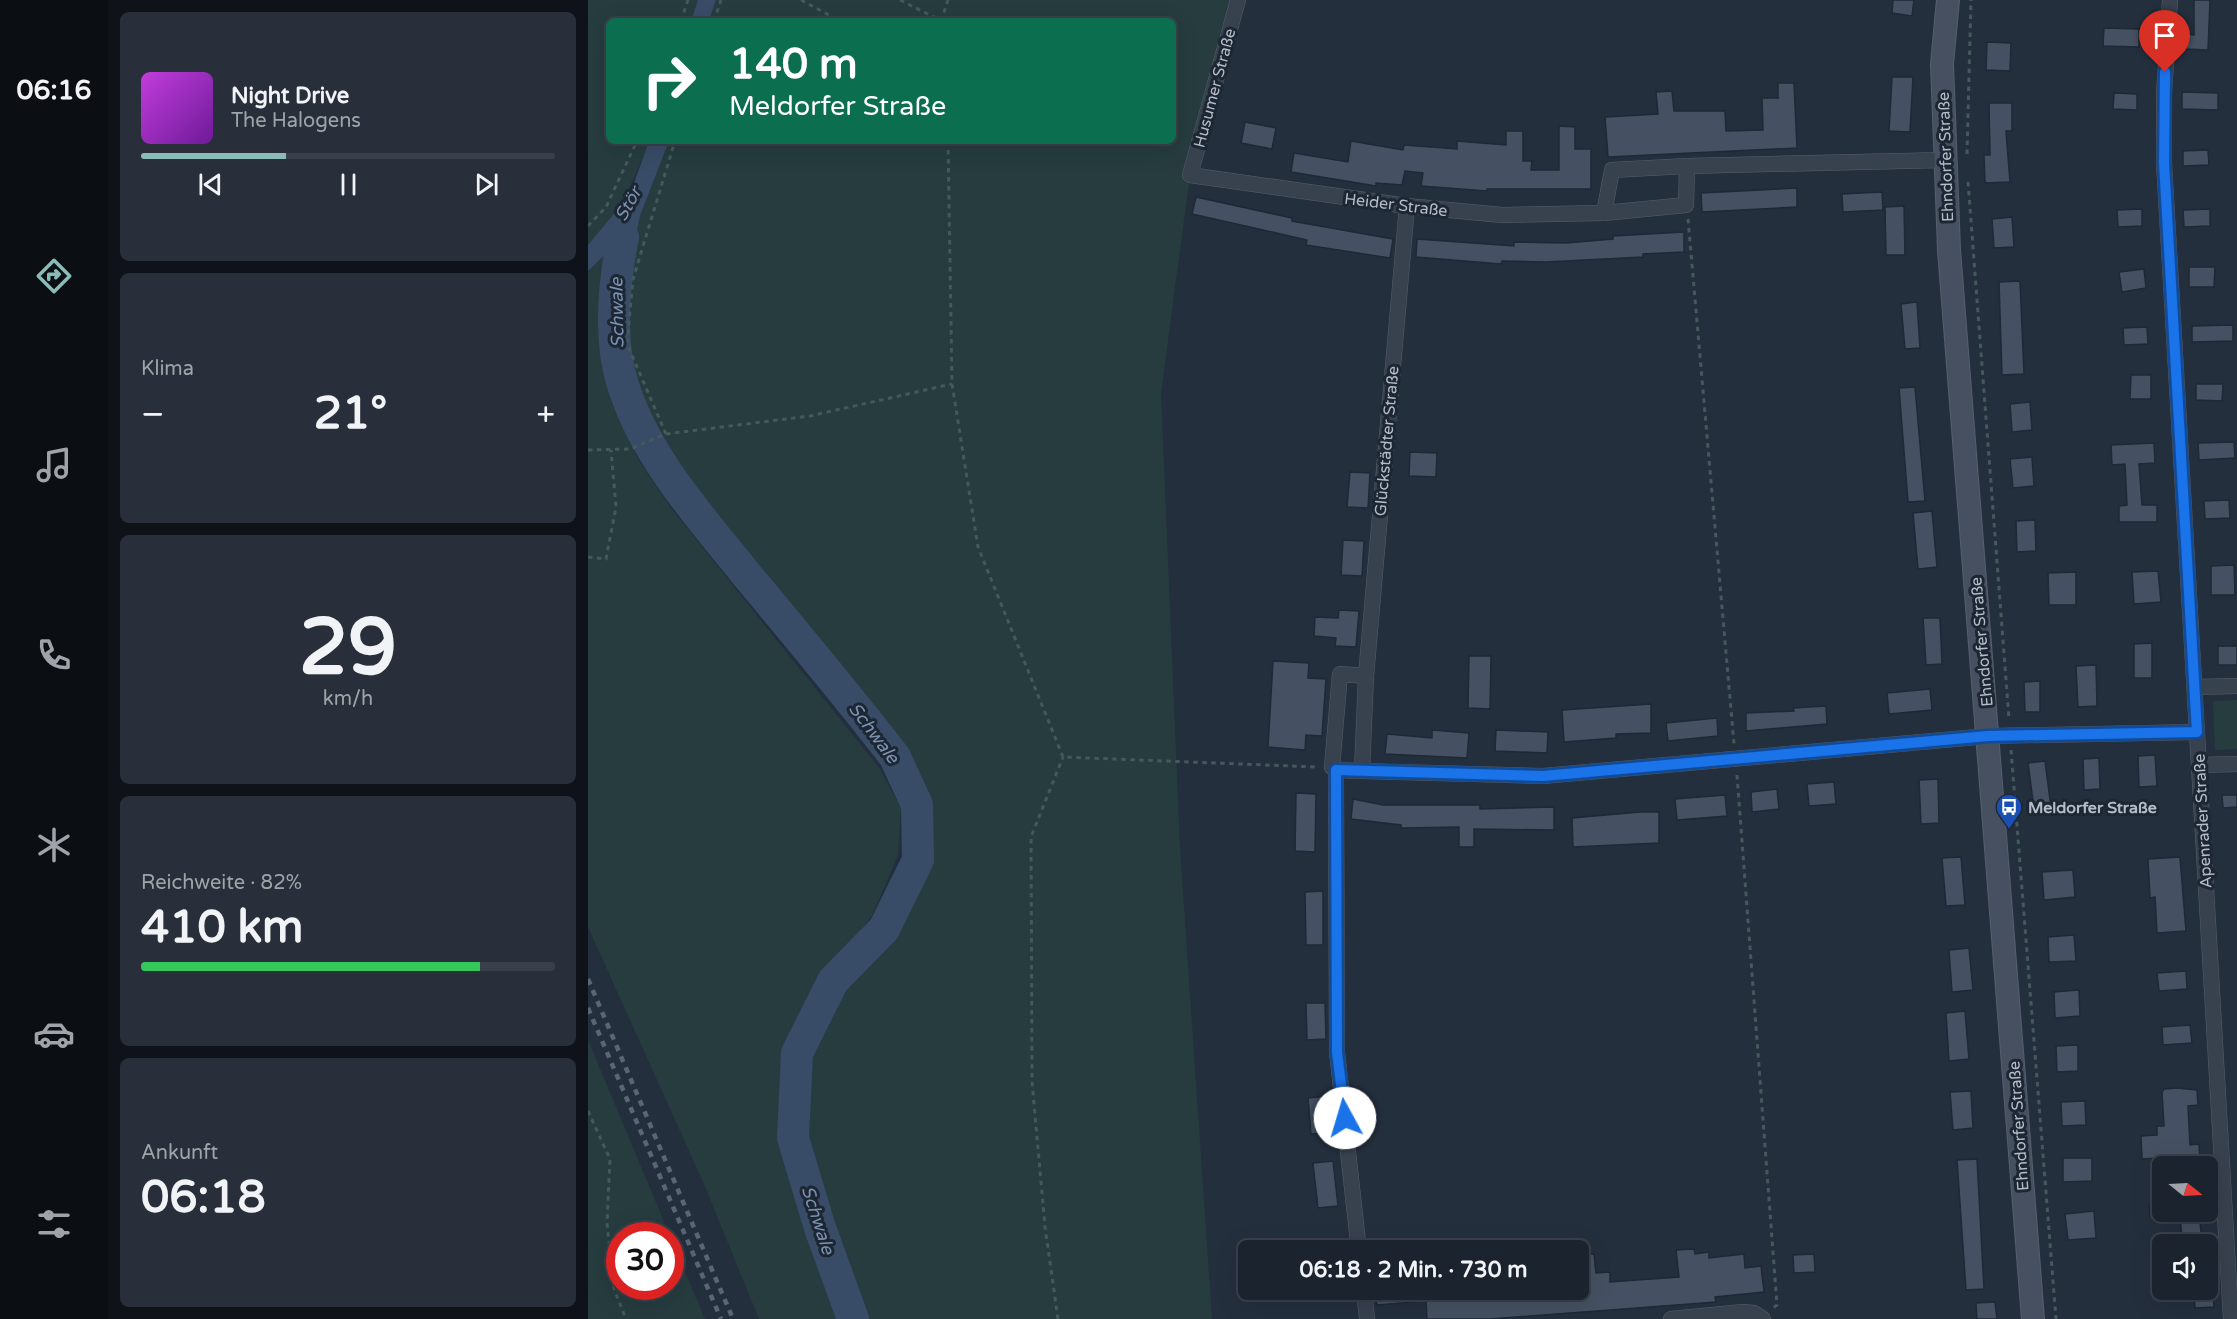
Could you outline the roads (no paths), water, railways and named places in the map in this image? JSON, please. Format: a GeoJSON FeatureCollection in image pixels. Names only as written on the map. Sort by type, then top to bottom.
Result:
{"type":"FeatureCollection","features":[{"type":"Feature","properties":{"kind":"street","name":"Husumer Straße"},"geometry":{"type":"LineString","coordinates":[[1190,176],[1238,0]]}},
{"type":"Feature","properties":{"kind":"street","name":"Ehndorfer Straße"},"geometry":{"type":"LineString","coordinates":[[1948,0],[1942,64],[1944,160],[1999,736],[2033,1319]]}},
{"type":"Feature","properties":{"kind":"street","name":"Apenrader Straße"},"geometry":{"type":"LineString","coordinates":[[2169,0],[2164,94],[2164,163],[2231,1319]]}},
{"type":"Feature","properties":{"kind":"street"},"geometry":{"type":"LineString","coordinates":[[1604,213],[1612,170],[1944,160]]}},
{"type":"Feature","properties":{"kind":"street","name":"Heider Straße"},"geometry":{"type":"LineString","coordinates":[[1190,176],[1407,206],[1502,215],[1604,213],[1686,205],[1687,166]]}},
{"type":"Feature","properties":{"kind":"street","name":"Glückstädter Straße"},"geometry":{"type":"LineString","coordinates":[[1362,771],[1366,676],[1407,206]]}},
{"type":"Feature","properties":{"kind":"street"},"geometry":{"type":"LineString","coordinates":[[1358,1240],[1337,1052],[1334,769],[1340,674],[1366,676]]}},
{"type":"Feature","properties":{"kind":"street"},"geometry":{"type":"LineString","coordinates":[[2195,687],[2237,686]]}},
{"type":"Feature","properties":{"kind":"street"},"geometry":{"type":"LineString","coordinates":[[1334,769],[1543,776],[1999,736],[2197,732]]}},
{"type":"Feature","properties":{"kind":"street"},"geometry":{"type":"LineString","coordinates":[[2199,765],[2237,764]]}},
{"type":"Feature","properties":{"kind":"street"},"geometry":{"type":"LineString","coordinates":[[1365,1300],[1367,1319]]}},
{"type":"Feature","properties":{"kind":"street"},"geometry":{"type":"LineString","coordinates":[[1671,1319],[1743,1312],[1754,1313],[1763,1319]]}},
{"type":"Feature","properties":{"kind":"water"},"geometry":{"type":"Polygon","coordinates":[[[698,0],[716,0],[710,18],[692,18],[698,0]]]}},
{"type":"Feature","properties":{"kind":"water","name":"Stör"},"geometry":{"type":"Polygon","coordinates":[[[648,144],[668,144],[640,216],[627,279],[609,279],[611,254],[606,254],[588,271],[588,245],[623,203],[634,183],[648,144]]]}},
{"type":"Feature","properties":{"kind":"waterway","name":"Schwale"},"geometry":{"type":"LineString","coordinates":[[623,237],[615,292],[615,349],[623,385],[645,436],[659,461],[693,508],[895,757],[917,805],[918,860],[884,929],[833,981],[797,1053],[793,1138],[820,1228],[853,1319]]}},
{"type":"Feature","properties":{"kind":"railway"},"geometry":{"type":"LineString","coordinates":[[588,979],[733,1319]]}},
{"type":"Feature","properties":{"kind":"railway"},"geometry":{"type":"LineString","coordinates":[[588,1008],[721,1319]]}},
{"type":"Feature","properties":{"kind":"place","name":"Meldorfer Straße"},"geometry":{"type":"Point","coordinates":[2009,830]}}]}
